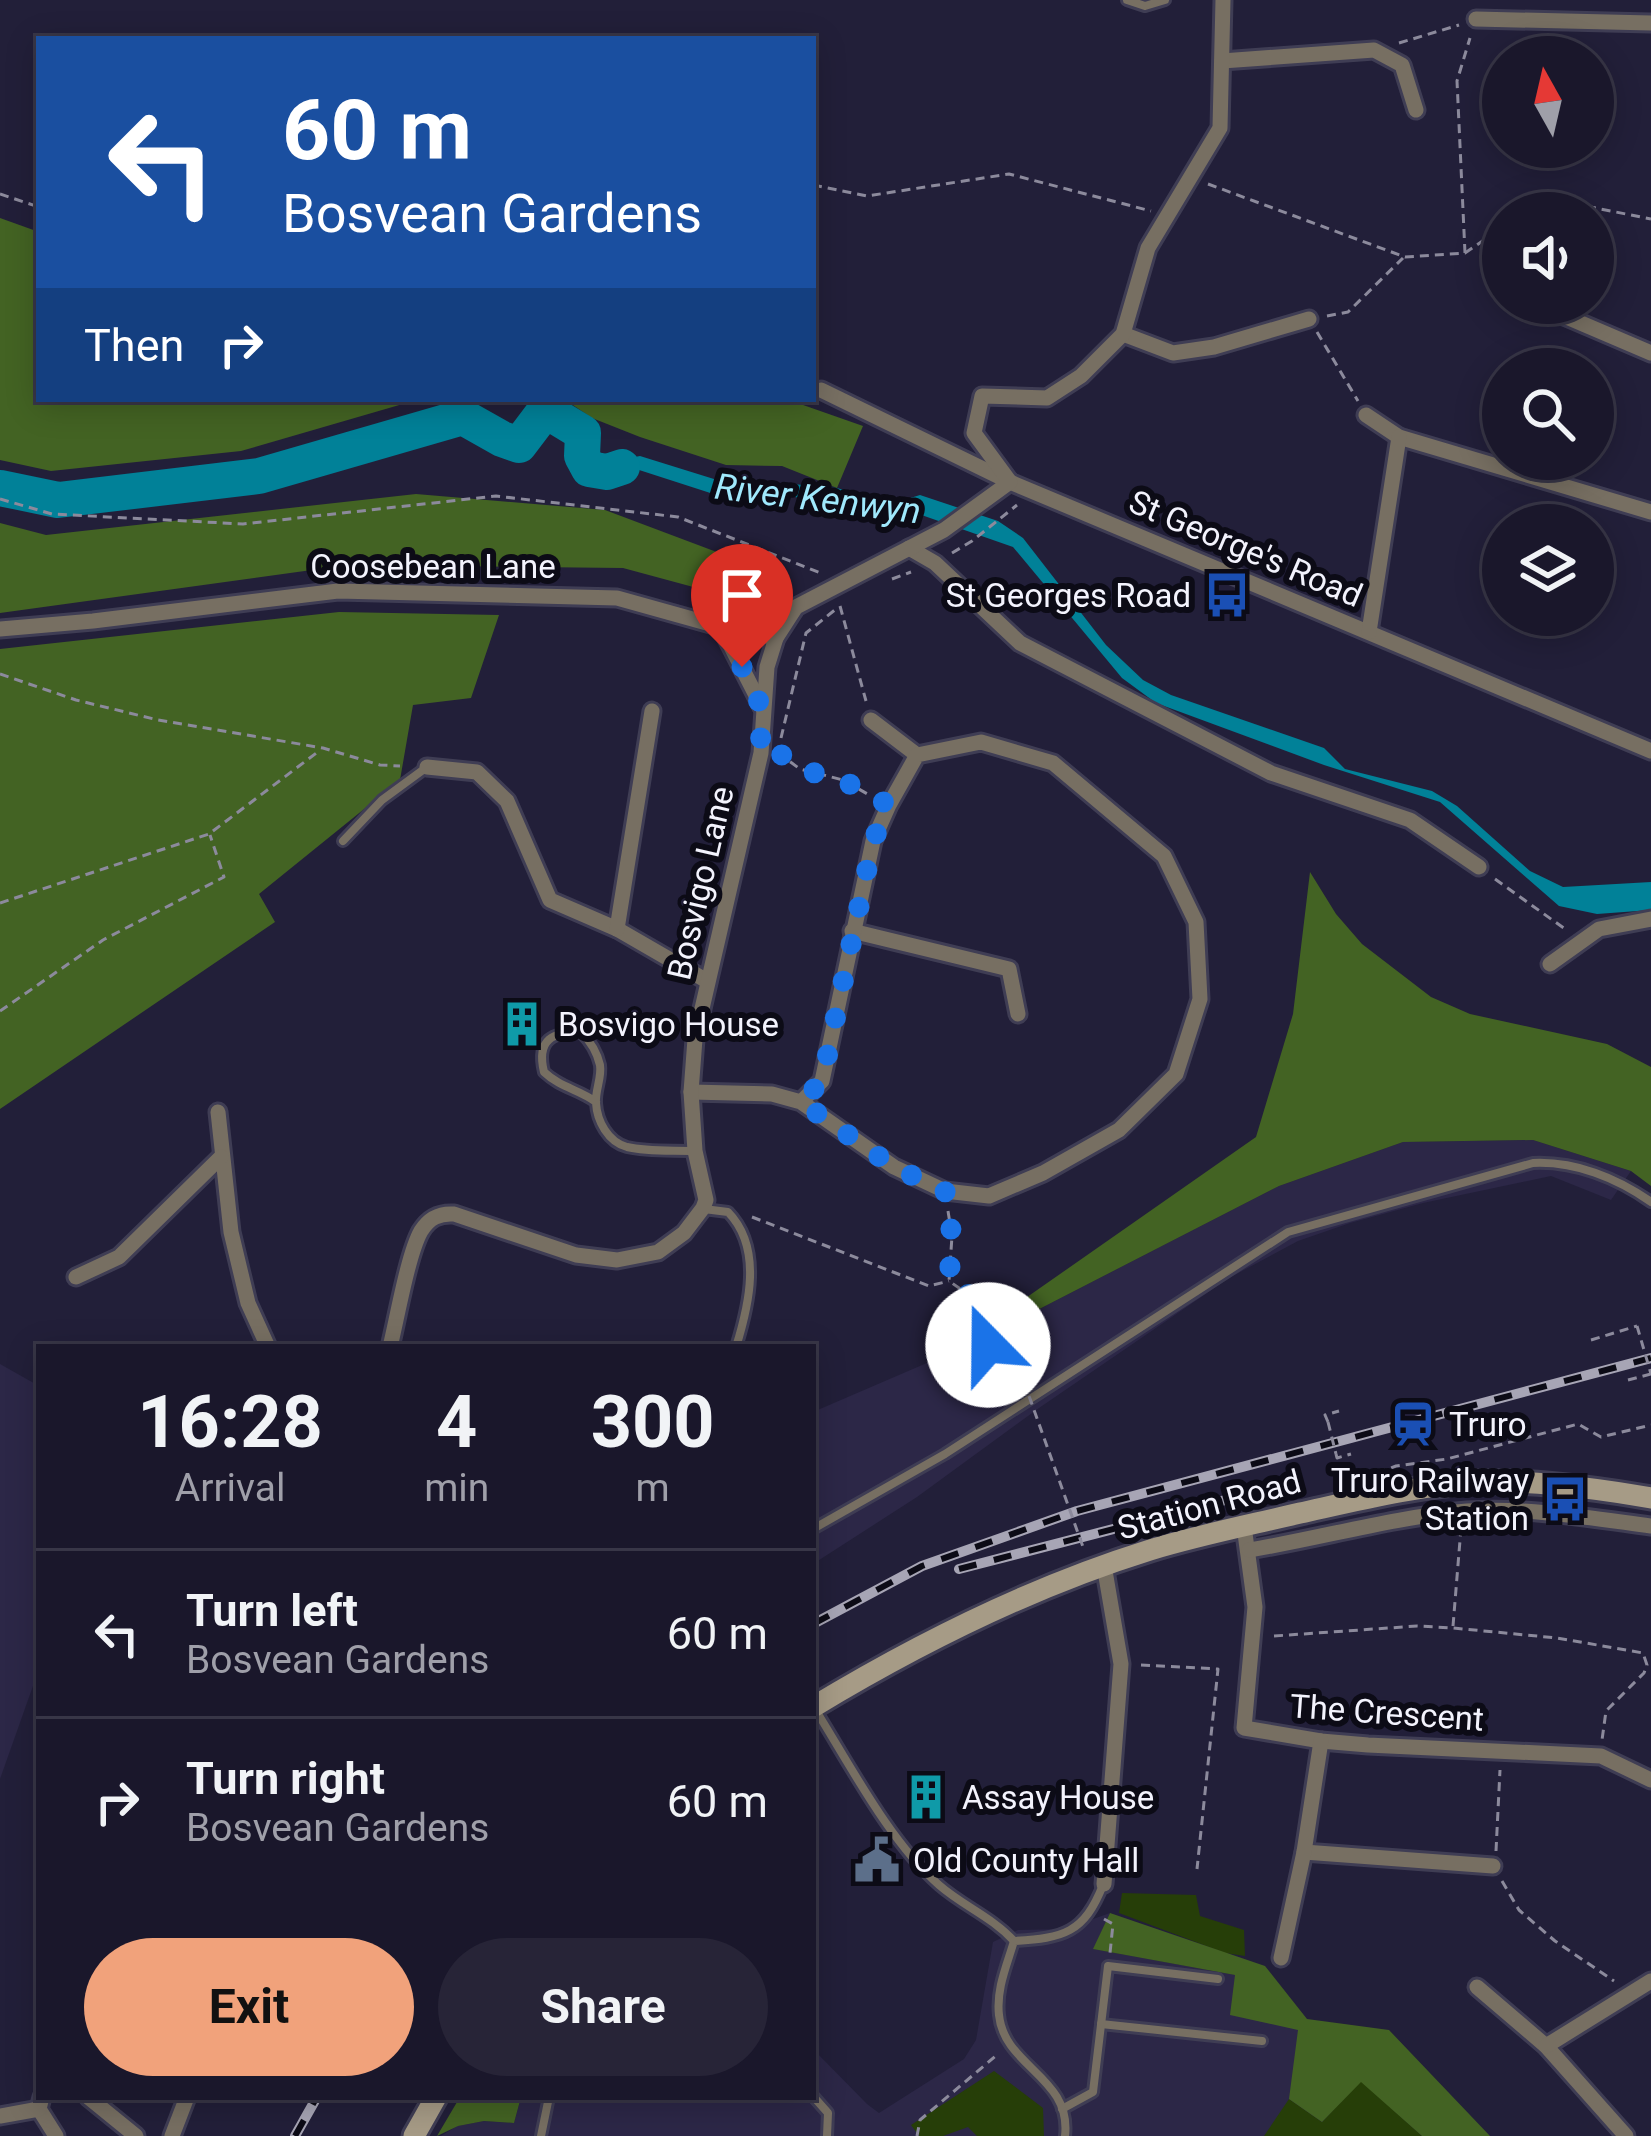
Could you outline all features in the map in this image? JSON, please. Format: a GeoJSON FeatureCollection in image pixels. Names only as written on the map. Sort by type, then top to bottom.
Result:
{"type":"FeatureCollection","features":[{"type":"Feature","properties":{"kind":"street"},"geometry":{"type":"LineString","coordinates":[[776,638],[796,607],[944,530],[1010,482],[974,434],[982,396],[1047,398],[1081,376],[1123,334],[1148,248],[1220,128],[1223,0]]}},
{"type":"Feature","properties":{"kind":"street"},"geometry":{"type":"LineString","coordinates":[[1584,0],[1586,22]]}},
{"type":"Feature","properties":{"kind":"street"},"geometry":{"type":"LineString","coordinates":[[1476,19],[1651,23]]}},
{"type":"Feature","properties":{"kind":"street"},"geometry":{"type":"LineString","coordinates":[[1222,62],[1374,50],[1402,65],[1416,110]]}},
{"type":"Feature","properties":{"kind":"street"},"geometry":{"type":"LineString","coordinates":[[1123,334],[1173,352],[1214,347],[1309,320]]}},
{"type":"Feature","properties":{"kind":"street"},"geometry":{"type":"LineString","coordinates":[[1583,324],[1651,353]]}},
{"type":"Feature","properties":{"kind":"street","name":"St George's Road"},"geometry":{"type":"LineString","coordinates":[[821,390],[1010,482],[1651,751]]}},
{"type":"Feature","properties":{"kind":"street"},"geometry":{"type":"LineString","coordinates":[[1366,415],[1399,437],[1651,512]]}},
{"type":"Feature","properties":{"kind":"street"},"geometry":{"type":"LineString","coordinates":[[1370,632],[1399,437]]}},
{"type":"Feature","properties":{"kind":"street"},"geometry":{"type":"LineString","coordinates":[[909,548],[935,563],[1020,643],[1271,773],[1410,820],[1479,867]]}},
{"type":"Feature","properties":{"kind":"street","name":"Coosebean Lane"},"geometry":{"type":"LineString","coordinates":[[0,629],[338,591],[617,598],[776,638]]}},
{"type":"Feature","properties":{"kind":"street"},"geometry":{"type":"LineString","coordinates":[[721,626],[762,708]]}},
{"type":"Feature","properties":{"kind":"street","name":"Bosvigo Lane"},"geometry":{"type":"LineString","coordinates":[[703,1208],[706,1200],[695,1151],[692,1091],[695,1039],[760,753],[767,667],[776,638]]}},
{"type":"Feature","properties":{"kind":"street"},"geometry":{"type":"LineString","coordinates":[[617,929],[652,711]]}},
{"type":"Feature","properties":{"kind":"street"},"geometry":{"type":"LineString","coordinates":[[692,1091],[772,1094],[801,1102],[894,1167],[945,1191],[989,1196],[1043,1173],[1119,1130],[1176,1074],[1200,999],[1196,922],[1164,856],[1053,763],[981,742],[917,755],[871,720]]}},
{"type":"Feature","properties":{"kind":"street"},"geometry":{"type":"LineString","coordinates":[[801,1102],[822,1081],[873,841],[917,755]]}},
{"type":"Feature","properties":{"kind":"street"},"geometry":{"type":"LineString","coordinates":[[427,767],[477,772],[507,800],[550,900],[617,929],[707,981]]}},
{"type":"Feature","properties":{"kind":"street"},"geometry":{"type":"LineString","coordinates":[[1550,964],[1599,929],[1651,919]]}},
{"type":"Feature","properties":{"kind":"street"},"geometry":{"type":"LineString","coordinates":[[852,931],[1009,970],[1018,1014]]}},
{"type":"Feature","properties":{"kind":"street"},"geometry":{"type":"LineString","coordinates":[[218,1112],[231,1232],[248,1303],[267,1344]]}},
{"type":"Feature","properties":{"kind":"street"},"geometry":{"type":"LineString","coordinates":[[76,1277],[119,1257],[221,1156]]}},
{"type":"Feature","properties":{"kind":"street"},"geometry":{"type":"LineString","coordinates":[[391,1344],[415,1248],[434,1217],[454,1214],[576,1256],[617,1260],[658,1252],[685,1233],[703,1208]]}},
{"type":"Feature","properties":{"kind":"street","name":"Station Road"},"geometry":{"type":"LineString","coordinates":[[816,1705],[982,1615],[1104,1565],[1244,1526],[1378,1496],[1478,1482],[1558,1485],[1651,1498]]}},
{"type":"Feature","properties":{"kind":"street"},"geometry":{"type":"LineString","coordinates":[[1249,1550],[1418,1516],[1462,1512],[1514,1511],[1651,1526]]}},
{"type":"Feature","properties":{"kind":"street","name":"The Crescent"},"geometry":{"type":"LineString","coordinates":[[1244,1526],[1255,1607],[1244,1728],[1321,1741],[1601,1756],[1651,1780]]}},
{"type":"Feature","properties":{"kind":"street"},"geometry":{"type":"LineString","coordinates":[[1104,1565],[1121,1664],[1104,1884]]}},
{"type":"Feature","properties":{"kind":"street"},"geometry":{"type":"LineString","coordinates":[[1281,1958],[1321,1741]]}},
{"type":"Feature","properties":{"kind":"street"},"geometry":{"type":"LineString","coordinates":[[1304,1852],[1493,1866]]}},
{"type":"Feature","properties":{"kind":"street"},"geometry":{"type":"LineString","coordinates":[[1546,2047],[1651,1982]]}},
{"type":"Feature","properties":{"kind":"street"},"geometry":{"type":"LineString","coordinates":[[1477,1987],[1546,2047],[1626,2136]]}},
{"type":"Feature","properties":{"kind":"street"},"geometry":{"type":"LineString","coordinates":[[92,2100],[136,2136]]}},
{"type":"Feature","properties":{"kind":"street"},"geometry":{"type":"LineString","coordinates":[[172,2136],[186,2100]]}},
{"type":"Feature","properties":{"kind":"street"},"geometry":{"type":"LineString","coordinates":[[414,2136],[434,2100]]}},
{"type":"Feature","properties":{"kind":"street"},"geometry":{"type":"LineString","coordinates":[[0,2116],[41,2103],[56,2136]]}},
{"type":"Feature","properties":{"kind":"lane"},"geometry":{"type":"LineString","coordinates":[[1127,0],[1145,6],[1166,0]]}},
{"type":"Feature","properties":{"kind":"lane"},"geometry":{"type":"LineString","coordinates":[[344,841],[382,800],[427,767]]}},
{"type":"Feature","properties":{"kind":"lane"},"geometry":{"type":"LineString","coordinates":[[596,1102],[560,1086],[544,1072],[543,1051],[555,1034],[581,1032],[589,1041],[599,1060],[596,1102],[605,1131],[617,1143],[630,1148],[695,1151]]}},
{"type":"Feature","properties":{"kind":"lane"},"geometry":{"type":"LineString","coordinates":[[816,1527],[945,1454],[1288,1232],[1533,1163],[1566,1163],[1627,1187],[1651,1202]]}},
{"type":"Feature","properties":{"kind":"lane"},"geometry":{"type":"LineString","coordinates":[[703,1208],[728,1212],[745,1236],[749,1293],[737,1344]]}},
{"type":"Feature","properties":{"kind":"lane"},"geometry":{"type":"LineString","coordinates":[[816,1712],[904,1847],[939,1885],[998,1923],[1014,1941]]}},
{"type":"Feature","properties":{"kind":"lane"},"geometry":{"type":"LineString","coordinates":[[1014,1941],[1070,1931],[1093,1912],[1104,1884]]}},
{"type":"Feature","properties":{"kind":"lane"},"geometry":{"type":"LineString","coordinates":[[1014,1941],[1000,1987],[999,2017],[1007,2045],[1060,2100],[1064,2136]]}},
{"type":"Feature","properties":{"kind":"lane"},"geometry":{"type":"LineString","coordinates":[[1062,2109],[1093,2092],[1108,1966],[1218,1978]]}},
{"type":"Feature","properties":{"kind":"lane"},"geometry":{"type":"LineString","coordinates":[[1101,2024],[1262,2041]]}},
{"type":"Feature","properties":{"kind":"lane"},"geometry":{"type":"LineString","coordinates":[[542,2136],[548,2100]]}},
{"type":"Feature","properties":{"kind":"lane"},"geometry":{"type":"LineString","coordinates":[[816,2100],[829,2116],[827,2136]]}},
{"type":"Feature","properties":{"kind":"path"},"geometry":{"type":"LineString","coordinates":[[1374,50],[1476,19]]}},
{"type":"Feature","properties":{"kind":"path"},"geometry":{"type":"LineString","coordinates":[[1465,253],[1457,81],[1476,19]]}},
{"type":"Feature","properties":{"kind":"path"},"geometry":{"type":"LineString","coordinates":[[816,186],[867,196],[1010,174],[1167,215]]}},
{"type":"Feature","properties":{"kind":"path"},"geometry":{"type":"LineString","coordinates":[[1190,177],[1405,257],[1465,253],[1482,241]]}},
{"type":"Feature","properties":{"kind":"path"},"geometry":{"type":"LineString","coordinates":[[0,194],[36,206]]}},
{"type":"Feature","properties":{"kind":"path"},"geometry":{"type":"LineString","coordinates":[[1614,212],[1651,219]]}},
{"type":"Feature","properties":{"kind":"path"},"geometry":{"type":"LineString","coordinates":[[1366,415],[1309,320],[1348,312],[1405,257]]}},
{"type":"Feature","properties":{"kind":"path"},"geometry":{"type":"LineString","coordinates":[[0,499],[52,514],[243,524],[496,496],[678,517],[844,582]]}},
{"type":"Feature","properties":{"kind":"path"},"geometry":{"type":"LineString","coordinates":[[883,582],[935,563],[1010,510]]}},
{"type":"Feature","properties":{"kind":"path"},"geometry":{"type":"LineString","coordinates":[[871,720],[840,605],[806,633],[778,752],[800,769],[842,780],[889,805]]}},
{"type":"Feature","properties":{"kind":"path"},"geometry":{"type":"LineString","coordinates":[[0,674],[76,700],[158,720],[323,748],[380,765],[427,767]]}},
{"type":"Feature","properties":{"kind":"path"},"geometry":{"type":"LineString","coordinates":[[0,903],[209,833],[323,748]]}},
{"type":"Feature","properties":{"kind":"path"},"geometry":{"type":"LineString","coordinates":[[0,1011],[103,940],[224,878],[209,833]]}},
{"type":"Feature","properties":{"kind":"path"},"geometry":{"type":"LineString","coordinates":[[1479,867],[1582,941]]}},
{"type":"Feature","properties":{"kind":"path"},"geometry":{"type":"LineString","coordinates":[[945,1191],[952,1236],[949,1281]]}},
{"type":"Feature","properties":{"kind":"path"},"geometry":{"type":"LineString","coordinates":[[751,1216],[929,1286],[949,1281],[985,1306],[988,1345],[1014,1357],[1083,1546]]}},
{"type":"Feature","properties":{"kind":"path"},"geometry":{"type":"LineString","coordinates":[[1591,1340],[1637,1326],[1651,1374],[1628,1380]]}},
{"type":"Feature","properties":{"kind":"path"},"geometry":{"type":"LineString","coordinates":[[1339,1411],[1325,1414],[1337,1458],[1351,1454]]}},
{"type":"Feature","properties":{"kind":"path"},"geometry":{"type":"LineString","coordinates":[[1592,1422],[1594,1433]]}},
{"type":"Feature","properties":{"kind":"path"},"geometry":{"type":"LineString","coordinates":[[1453,1628],[1462,1512]]}},
{"type":"Feature","properties":{"kind":"path"},"geometry":{"type":"LineString","coordinates":[[1254,1637],[1453,1628],[1557,1638],[1643,1653],[1647,1664],[1643,1673],[1606,1711],[1601,1756]]}},
{"type":"Feature","properties":{"kind":"path"},"geometry":{"type":"LineString","coordinates":[[1121,1664],[1218,1669],[1196,1869]]}},
{"type":"Feature","properties":{"kind":"path"},"geometry":{"type":"LineString","coordinates":[[1501,1750],[1493,1866],[1519,1910],[1631,1993]]}},
{"type":"Feature","properties":{"kind":"path"},"geometry":{"type":"LineString","coordinates":[[1093,1912],[1113,1924],[1108,1966]]}},
{"type":"Feature","properties":{"kind":"path"},"geometry":{"type":"LineString","coordinates":[[917,2136],[920,2120],[1007,2045]]}},
{"type":"Feature","properties":{"kind":"shaded area"},"geometry":{"type":"Polygon","coordinates":[[[1533,1140],[1631,1171],[1611,1200],[1551,1176],[1423,1203],[1298,1241],[1229,1278],[917,1497],[816,1562],[816,1411],[957,1350],[939,1302],[972,1291],[1008,1325],[1279,1186],[1403,1142],[1533,1140]]]}},
{"type":"Feature","properties":{"kind":"shaded area"},"geometry":{"type":"Polygon","coordinates":[[[0,1364],[36,1384],[36,1677],[0,1779],[0,1364]]]}},
{"type":"Feature","properties":{"kind":"shaded area"},"geometry":{"type":"Polygon","coordinates":[[[1110,1913],[1094,1949],[1236,1975],[1299,2030],[1341,2136],[441,2136],[457,2126],[484,2121],[514,2123],[520,2100],[816,2100],[816,2052],[879,2113],[964,2059],[976,2040],[993,1942],[1018,1930],[1065,1929],[1110,1913]]]}},
{"type":"Feature","properties":{"kind":"green space"},"geometry":{"type":"Polygon","coordinates":[[[0,218],[36,231],[36,402],[410,402],[241,451],[51,471],[0,460],[0,218]]]}},
{"type":"Feature","properties":{"kind":"green space"},"geometry":{"type":"Polygon","coordinates":[[[568,402],[795,402],[863,426],[837,488],[782,466],[726,465],[592,418],[568,402]]]}},
{"type":"Feature","properties":{"kind":"green space"},"geometry":{"type":"Polygon","coordinates":[[[416,494],[605,510],[722,554],[708,591],[623,568],[348,565],[0,613],[0,523],[46,535],[416,494]]]}},
{"type":"Feature","properties":{"kind":"green space"},"geometry":{"type":"Polygon","coordinates":[[[339,612],[499,615],[471,698],[413,705],[400,780],[259,894],[275,922],[0,1109],[0,649],[339,612]]]}},
{"type":"Feature","properties":{"kind":"green space"},"geometry":{"type":"Polygon","coordinates":[[[1310,872],[1362,944],[1431,997],[1470,1014],[1607,1044],[1651,1067],[1651,1186],[1631,1171],[1533,1140],[1403,1142],[1279,1186],[1008,1325],[1000,1316],[1256,1137],[1293,1014],[1310,872]]]}},
{"type":"Feature","properties":{"kind":"green space"},"geometry":{"type":"Polygon","coordinates":[[[1122,1893],[1196,1895],[1200,1916],[1244,1930],[1245,1956],[1225,1953],[1119,1913],[1122,1893]]]}},
{"type":"Feature","properties":{"kind":"green space"},"geometry":{"type":"Polygon","coordinates":[[[1110,1913],[1265,1966],[1307,2019],[1389,2030],[1490,2136],[1422,2136],[1361,2082],[1322,2122],[1289,2099],[1298,2030],[1230,2015],[1235,1975],[1093,1949],[1110,1913]]]}},
{"type":"Feature","properties":{"kind":"green space"},"geometry":{"type":"Polygon","coordinates":[[[994,2071],[1043,2108],[1044,2136],[977,2136],[968,2127],[943,2136],[919,2136],[911,2125],[994,2071]]]}},
{"type":"Feature","properties":{"kind":"green space"},"geometry":{"type":"Polygon","coordinates":[[[1361,2081],[1422,2136],[1264,2136],[1289,2099],[1322,2122],[1361,2081]]]}},
{"type":"Feature","properties":{"kind":"green space"},"geometry":{"type":"Polygon","coordinates":[[[458,2100],[520,2100],[514,2123],[484,2121],[437,2136],[458,2100]]]}},
{"type":"Feature","properties":{"kind":"water"},"geometry":{"type":"Polygon","coordinates":[[[582,456],[598,464],[640,456],[730,484],[837,488],[891,504],[920,495],[998,521],[1023,538],[1106,645],[1143,680],[1171,695],[1324,748],[1345,769],[1432,791],[1457,806],[1530,871],[1563,887],[1651,882],[1651,910],[1597,914],[1559,906],[1440,802],[1324,765],[1156,703],[1122,678],[1013,547],[910,511],[879,516],[782,494],[732,500],[636,469],[605,477],[586,468],[582,456]]]}},
{"type":"Feature","properties":{"kind":"waterway","name":"River Kenwyn"},"geometry":{"type":"LineString","coordinates":[[0,488],[58,500],[259,476],[463,417],[519,445],[541,416],[555,416],[583,433],[582,456],[589,469],[607,472],[622,467]]}},
{"type":"Feature","properties":{"kind":"railway"},"geometry":{"type":"LineString","coordinates":[[816,1622],[922,1566],[1077,1511],[1651,1358]]}},
{"type":"Feature","properties":{"kind":"railway"},"geometry":{"type":"LineString","coordinates":[[959,1569],[1291,1483]]}},
{"type":"Feature","properties":{"kind":"railway"},"geometry":{"type":"LineString","coordinates":[[295,2136],[315,2100]]}},
{"type":"Feature","properties":{"kind":"place","name":"St Georges Road"},"geometry":{"type":"Point","coordinates":[1227,595]}},
{"type":"Feature","properties":{"kind":"place","name":"Bosvigo House"},"geometry":{"type":"Point","coordinates":[522,1024]}},
{"type":"Feature","properties":{"kind":"place","name":"Truro"},"geometry":{"type":"Point","coordinates":[1413,1424]}},
{"type":"Feature","properties":{"kind":"place","name":"Truro Railway Station"},"geometry":{"type":"Point","coordinates":[1565,1499]}},
{"type":"Feature","properties":{"kind":"place","name":"Assay House"},"geometry":{"type":"Point","coordinates":[926,1797]}},
{"type":"Feature","properties":{"kind":"place","name":"Old County Hall"},"geometry":{"type":"Point","coordinates":[877,1860]}},
{"type":"Feature","properties":{"kind":"route"},"geometry":{"type":"LineString","coordinates":[[742,667],[762,708],[760,753],[778,752],[800,769],[842,780],[889,805],[873,841],[822,1081],[801,1102],[894,1167],[945,1191],[952,1236],[949,1281],[985,1306],[988,1345]]}}]}
